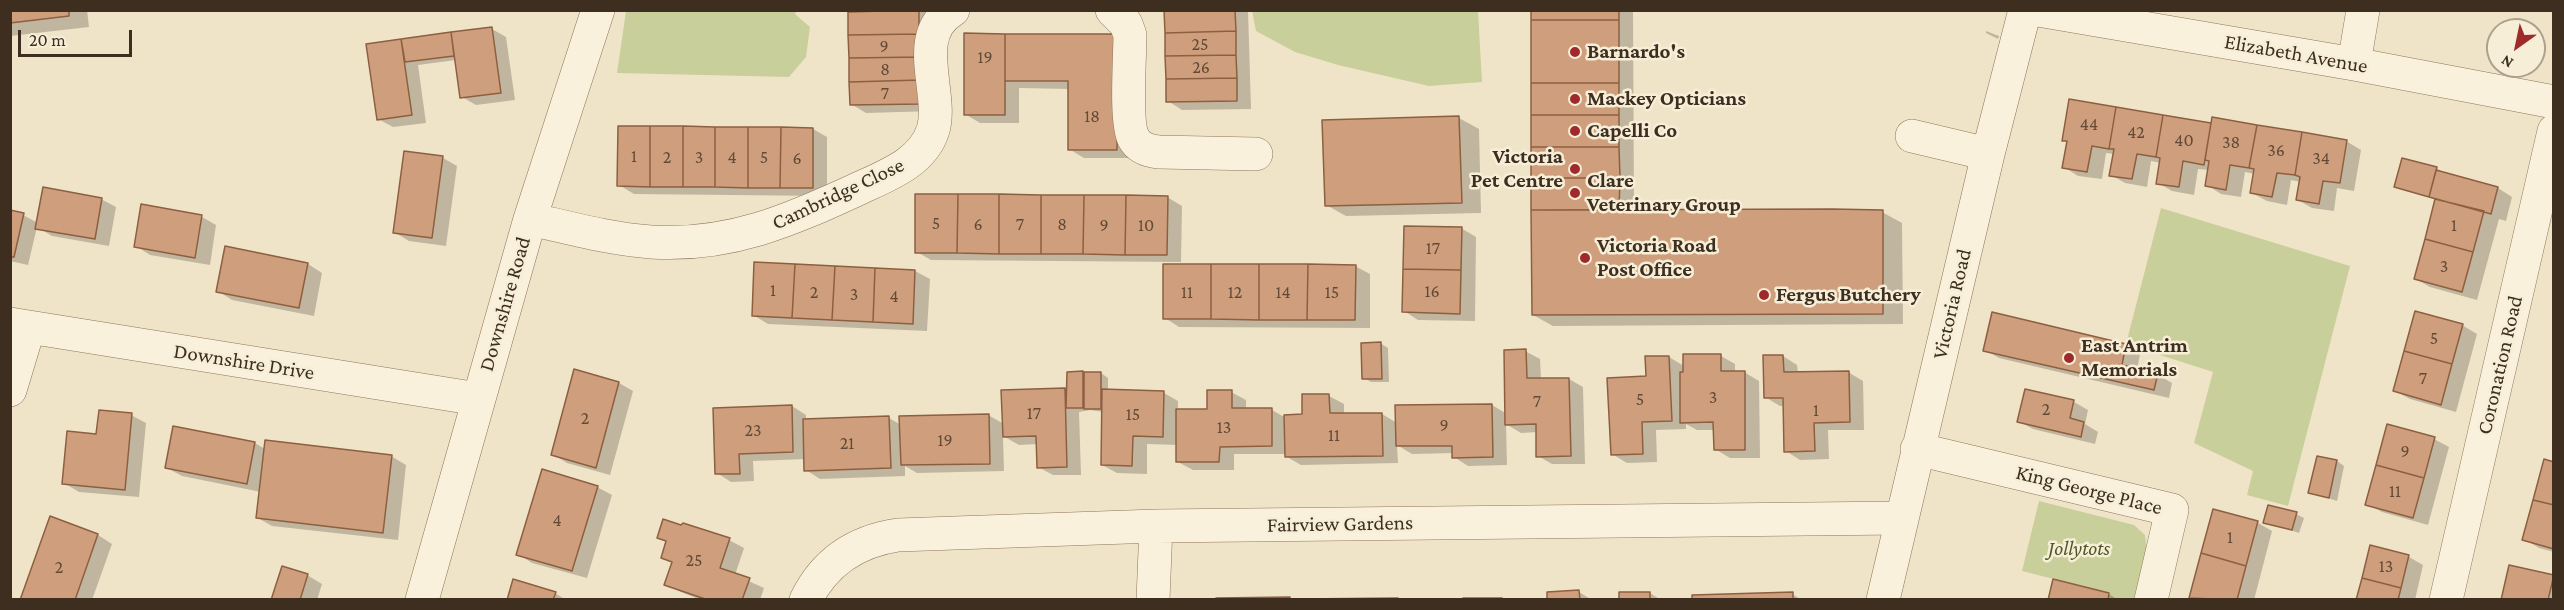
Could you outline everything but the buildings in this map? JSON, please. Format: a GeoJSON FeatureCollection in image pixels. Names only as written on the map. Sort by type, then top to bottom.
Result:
{"type":"FeatureCollection","features":[{"type":"Feature","properties":{"kind":"street","name":"Downshire Road"},"geometry":{"type":"LineString","coordinates":[[422,600],[530,219],[598,10]]}},
{"type":"Feature","properties":{"kind":"street","name":"Cambridge Close"},"geometry":{"type":"LineString","coordinates":[[530,219],[625,239],[667,243],[702,241],[759,230],[790,220],[874,182],[907,164],[926,144],[933,130],[935,113],[930,64],[931,47],[939,26],[953,10]]}},
{"type":"Feature","properties":{"kind":"street"},"geometry":{"type":"LineString","coordinates":[[1112,10],[1126,24],[1130,35],[1130,126],[1137,143],[1144,148],[1159,152],[1256,154]]}},
{"type":"Feature","properties":{"kind":"street","name":"Victoria Road"},"geometry":{"type":"LineString","coordinates":[[1883,600],[1917,448],[2025,10]]}},
{"type":"Feature","properties":{"kind":"street","name":"Elizabeth Avenue"},"geometry":{"type":"LineString","coordinates":[[2038,10],[2354,64],[2553,102]]}},
{"type":"Feature","properties":{"kind":"street"},"geometry":{"type":"LineString","coordinates":[[2354,64],[2363,10]]}},
{"type":"Feature","properties":{"kind":"street","name":"Coronation Road"},"geometry":{"type":"LineString","coordinates":[[2446,600],[2553,131]]}},
{"type":"Feature","properties":{"kind":"street"},"geometry":{"type":"LineString","coordinates":[[1912,136],[1988,154]]}},
{"type":"Feature","properties":{"kind":"street"},"geometry":{"type":"LineString","coordinates":[[10,390],[20,326]]}},
{"type":"Feature","properties":{"kind":"street","name":"Downshire Drive"},"geometry":{"type":"LineString","coordinates":[[20,326],[478,399]]}},
{"type":"Feature","properties":{"kind":"street","name":"King George Place"},"geometry":{"type":"LineString","coordinates":[[1917,448],[2172,510],[2151,600]]}},
{"type":"Feature","properties":{"kind":"street","name":"Fairview Gardens"},"geometry":{"type":"LineString","coordinates":[[806,600],[815,582],[831,565],[858,545],[877,538],[898,535],[1156,526],[1901,518]]}},
{"type":"Feature","properties":{"kind":"street"},"geometry":{"type":"LineString","coordinates":[[1153,600],[1156,526]]}},
{"type":"Feature","properties":{"kind":"green space"},"geometry":{"type":"Polygon","coordinates":[[[626,11],[797,11],[795,14],[810,27],[806,57],[789,77],[617,73],[626,11]]]}},
{"type":"Feature","properties":{"kind":"green space"},"geometry":{"type":"Polygon","coordinates":[[[1252,11],[1478,11],[1482,82],[1429,86],[1338,65],[1295,52],[1256,31],[1252,11]]]}},
{"type":"Feature","properties":{"kind":"green space"},"geometry":{"type":"Polygon","coordinates":[[[2161,208],[2350,266],[2288,506],[2247,495],[2253,471],[2194,443],[2213,372],[2126,344],[2161,208]]]}},
{"type":"Feature","properties":{"kind":"green space","name":"Jollytots"},"geometry":{"type":"Polygon","coordinates":[[[2039,501],[2134,525],[2145,535],[2147,553],[2138,599],[2108,599],[2109,593],[2022,571],[2039,501]]]}},
{"type":"Feature","properties":{"kind":"place","name":"Barnardo's"},"geometry":{"type":"Point","coordinates":[1575,52]}},
{"type":"Feature","properties":{"kind":"place","name":"Mackey Opticians"},"geometry":{"type":"Point","coordinates":[1575,99]}},
{"type":"Feature","properties":{"kind":"place","name":"Capelli Co"},"geometry":{"type":"Point","coordinates":[1575,131]}},
{"type":"Feature","properties":{"kind":"place","name":"Victoria Pet Centre"},"geometry":{"type":"Point","coordinates":[1575,169]}},
{"type":"Feature","properties":{"kind":"place","name":"Clare Veterinary Group"},"geometry":{"type":"Point","coordinates":[1575,193]}},
{"type":"Feature","properties":{"kind":"place","name":"Victoria Road Post Office"},"geometry":{"type":"Point","coordinates":[1585,258]}},
{"type":"Feature","properties":{"kind":"place","name":"Fergus Butchery"},"geometry":{"type":"Point","coordinates":[1764,295]}},
{"type":"Feature","properties":{"kind":"place","name":"East Antrim Memorials"},"geometry":{"type":"Point","coordinates":[2069,358]}}]}
